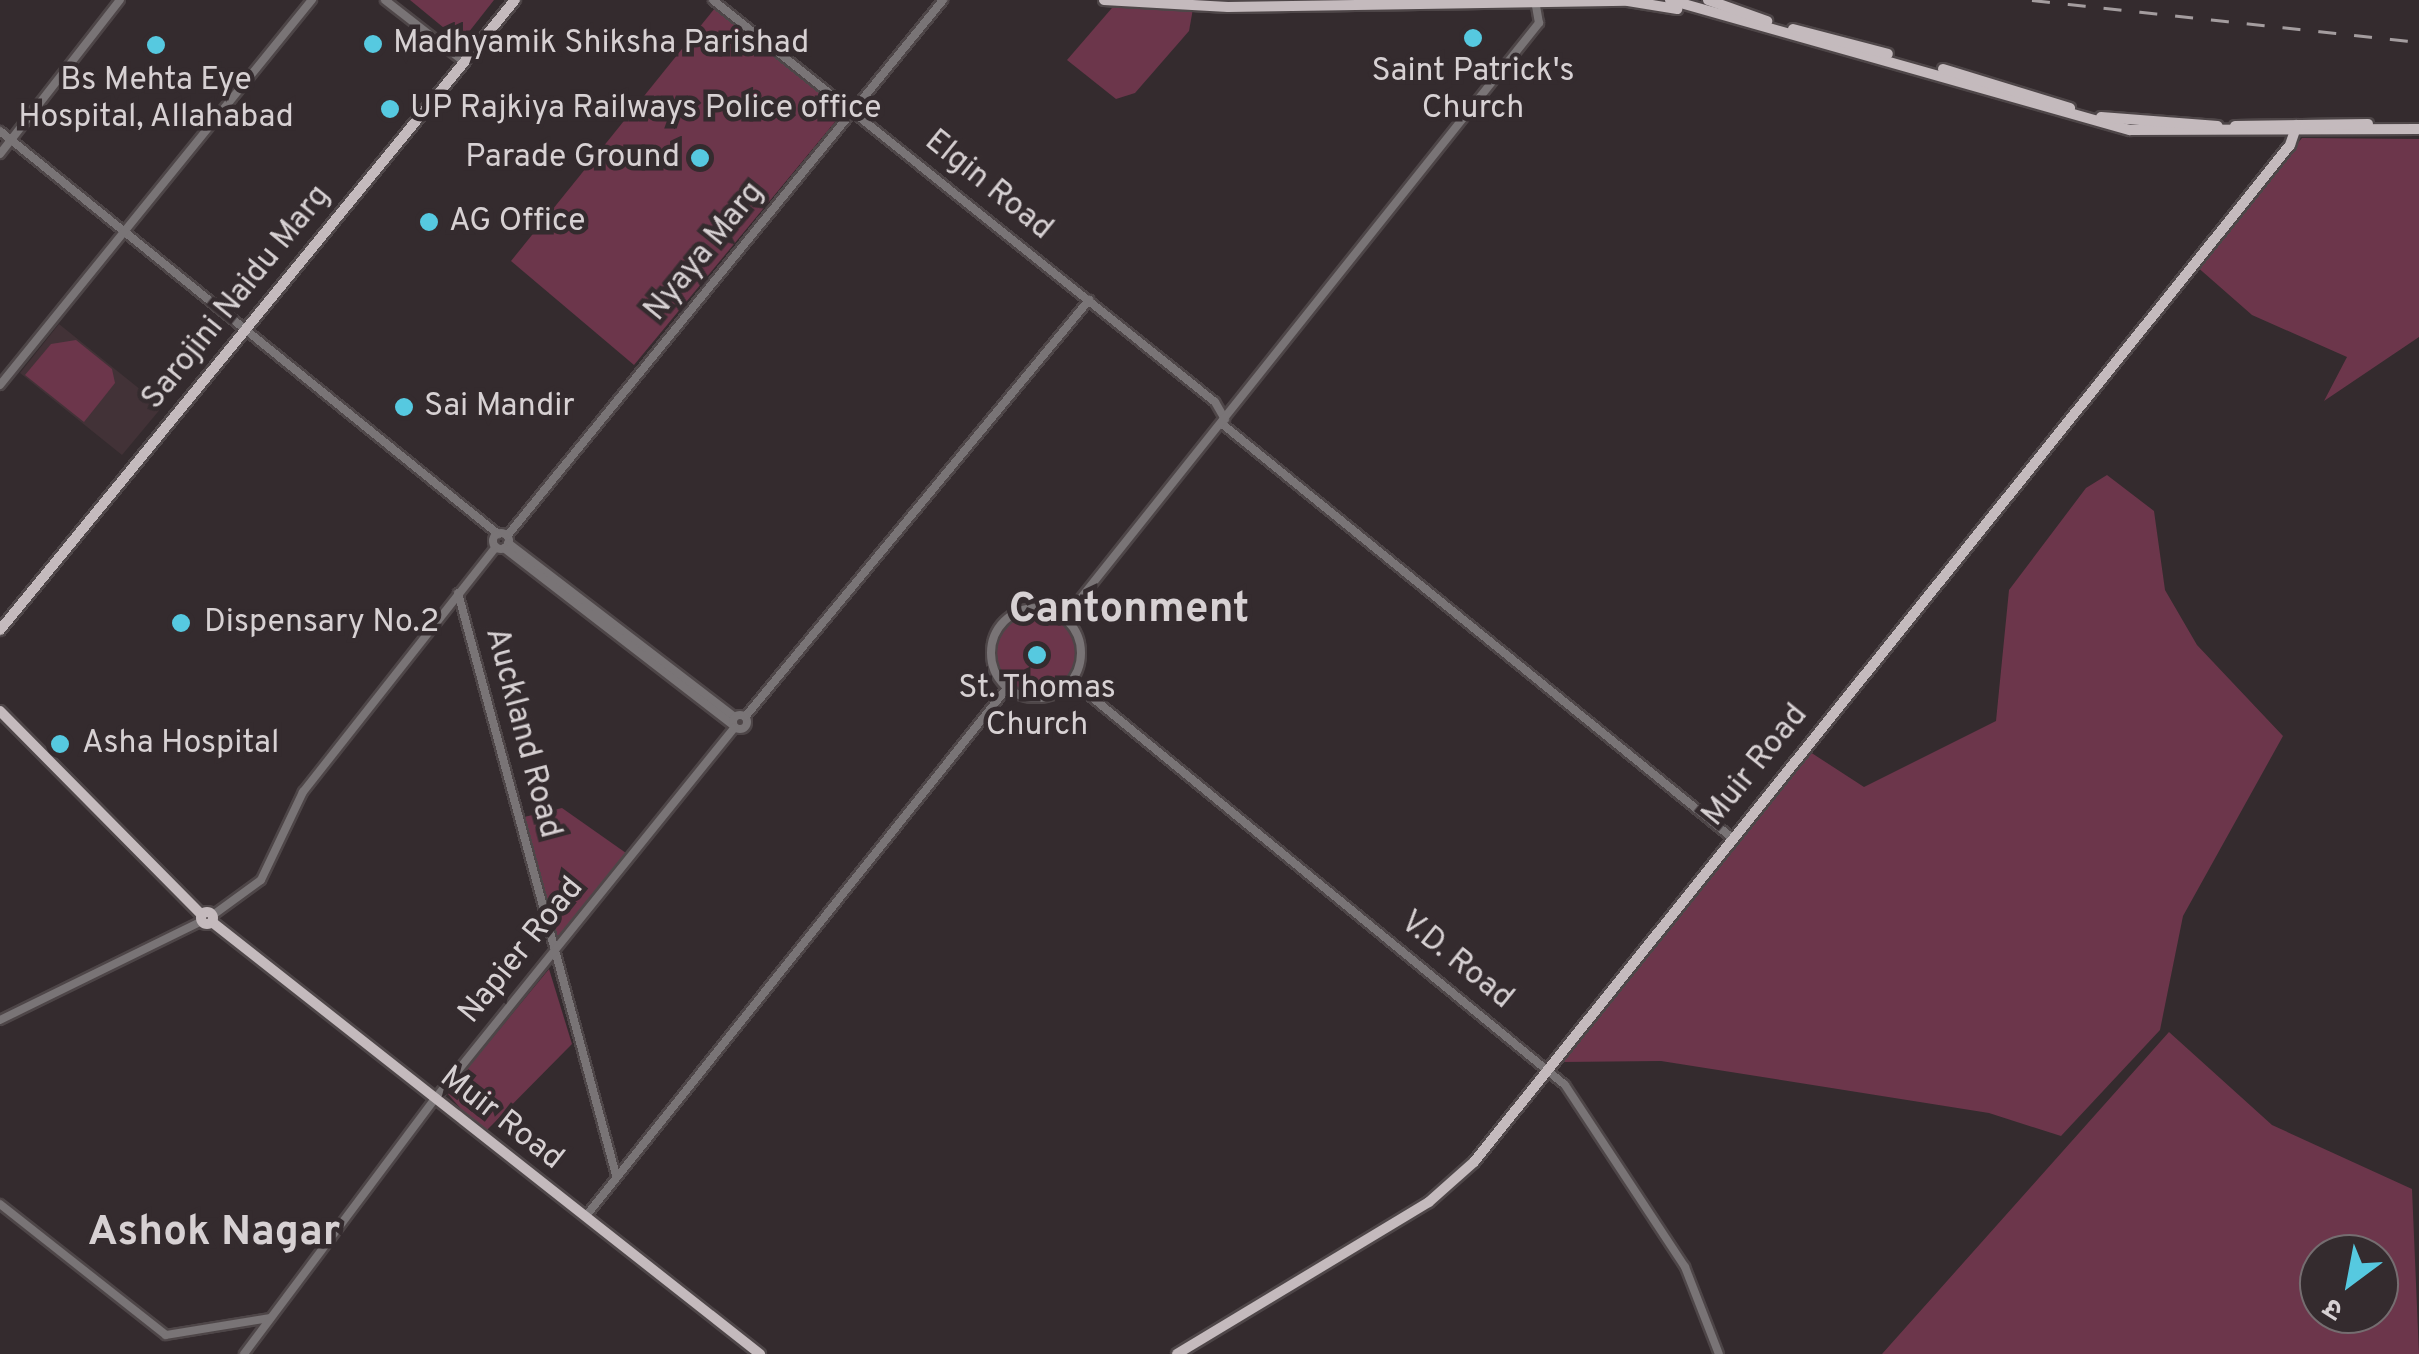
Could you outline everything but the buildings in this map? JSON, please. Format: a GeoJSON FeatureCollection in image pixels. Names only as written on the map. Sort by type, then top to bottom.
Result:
{"type":"FeatureCollection","features":[{"type":"Feature","properties":{"kind":"main road","name":"Sarojini Naidu Marg"},"geometry":{"type":"LineString","coordinates":[[0,630],[515,0]]}},
{"type":"Feature","properties":{"kind":"main road"},"geometry":{"type":"LineString","coordinates":[[1104,0],[1228,7],[1390,0],[1628,1],[1760,21]]}},
{"type":"Feature","properties":{"kind":"main road"},"geometry":{"type":"LineString","coordinates":[[1148,0],[1284,0]]}},
{"type":"Feature","properties":{"kind":"main road"},"geometry":{"type":"LineString","coordinates":[[1670,0],[1694,2],[2115,128],[2296,130],[2419,126]]}},
{"type":"Feature","properties":{"kind":"main road"},"geometry":{"type":"LineString","coordinates":[[1708,0],[1760,21]]}},
{"type":"Feature","properties":{"kind":"main road","name":"Muir Road"},"geometry":{"type":"LineString","coordinates":[[1177,1354],[1444,1190],[1547,1068],[2296,130]]}},
{"type":"Feature","properties":{"kind":"main road","name":"Muir Road"},"geometry":{"type":"LineString","coordinates":[[0,711],[207,918],[760,1354]]}},
{"type":"Feature","properties":{"kind":"street"},"geometry":{"type":"LineString","coordinates":[[0,154],[120,0]]}},
{"type":"Feature","properties":{"kind":"street"},"geometry":{"type":"LineString","coordinates":[[0,385],[312,0]]}},
{"type":"Feature","properties":{"kind":"street"},"geometry":{"type":"LineString","coordinates":[[384,0],[463,61]]}},
{"type":"Feature","properties":{"kind":"street","name":"Elgin Road"},"geometry":{"type":"LineString","coordinates":[[713,0],[1089,300],[1223,421],[1732,837]]}},
{"type":"Feature","properties":{"kind":"street","name":"Nyaya Marg"},"geometry":{"type":"LineString","coordinates":[[0,1020],[207,918],[261,880],[303,792],[458,593],[942,0]]}},
{"type":"Feature","properties":{"kind":"street"},"geometry":{"type":"LineString","coordinates":[[1065,618],[1538,23],[1535,3]]}},
{"type":"Feature","properties":{"kind":"street"},"geometry":{"type":"LineString","coordinates":[[0,130],[503,542],[737,722]]}},
{"type":"Feature","properties":{"kind":"street","name":"Napier Road"},"geometry":{"type":"LineString","coordinates":[[244,1354],[434,1100],[737,722],[1089,300]]}},
{"type":"Feature","properties":{"kind":"street","name":"Auckland Road"},"geometry":{"type":"LineString","coordinates":[[458,593],[616,1175]]}},
{"type":"Feature","properties":{"kind":"street"},"geometry":{"type":"LineString","coordinates":[[1039,608],[1065,618],[1081,652],[1072,681],[1041,698],[1007,688],[990,650],[1002,623],[1039,608]]}},
{"type":"Feature","properties":{"kind":"street","name":"V.D. Road"},"geometry":{"type":"LineString","coordinates":[[1072,681],[1547,1068],[1685,1268],[1719,1354]]}},
{"type":"Feature","properties":{"kind":"street"},"geometry":{"type":"LineString","coordinates":[[586,1216],[1007,688]]}},
{"type":"Feature","properties":{"kind":"street"},"geometry":{"type":"LineString","coordinates":[[0,1204],[166,1335],[270,1318]]}},
{"type":"Feature","properties":{"kind":"shaded area"},"geometry":{"type":"Polygon","coordinates":[[[410,0],[494,0],[461,42],[410,0]]]}},
{"type":"Feature","properties":{"kind":"shaded area"},"geometry":{"type":"Polygon","coordinates":[[[1118,1],[1194,3],[1189,31],[1135,93],[1116,99],[1067,60],[1118,1]]]}},
{"type":"Feature","properties":{"kind":"shaded area","name":"Parade Ground"},"geometry":{"type":"Polygon","coordinates":[[[715,8],[844,111],[634,365],[511,261],[715,8]]]}},
{"type":"Feature","properties":{"kind":"shaded area"},"geometry":{"type":"Polygon","coordinates":[[[2302,138],[2419,139],[2419,337],[2324,401],[2347,357],[2252,315],[2195,265],[2302,138]]]}},
{"type":"Feature","properties":{"kind":"shaded area"},"geometry":{"type":"Polygon","coordinates":[[[59,324],[162,407],[122,455],[20,373],[59,324]]]}},
{"type":"Feature","properties":{"kind":"shaded area"},"geometry":{"type":"Polygon","coordinates":[[[76,340],[112,369],[115,383],[84,422],[25,375],[51,344],[76,340]]]}},
{"type":"Feature","properties":{"kind":"shaded area"},"geometry":{"type":"Polygon","coordinates":[[[2107,475],[2154,511],[2165,590],[2197,645],[2283,736],[2183,916],[2160,1030],[2061,1136],[1989,1113],[1661,1061],[1562,1062],[1807,750],[1864,787],[1996,721],[2009,590],[2086,488],[2107,475]]]}},
{"type":"Feature","properties":{"kind":"shaded area"},"geometry":{"type":"Polygon","coordinates":[[[1028,611],[1044,611],[1060,618],[1071,629],[1078,653],[1075,669],[1066,683],[1044,695],[1028,695],[1012,688],[1001,677],[994,661],[994,645],[1001,629],[1012,618],[1028,611]]]}},
{"type":"Feature","properties":{"kind":"shaded area"},"geometry":{"type":"Polygon","coordinates":[[[562,808],[626,853],[557,940],[524,817],[562,808]]]}},
{"type":"Feature","properties":{"kind":"shaded area"},"geometry":{"type":"Polygon","coordinates":[[[549,969],[572,1044],[483,1134],[447,1093],[549,969]]]}},
{"type":"Feature","properties":{"kind":"shaded area"},"geometry":{"type":"Polygon","coordinates":[[[2169,1032],[2272,1125],[2412,1189],[2419,1354],[1882,1354],[2169,1032]]]}},
{"type":"Feature","properties":{"kind":"railway"},"geometry":{"type":"LineString","coordinates":[[2032,0],[2419,42]]}},
{"type":"Feature","properties":{"kind":"place","name":"Saint Patrick's Church"},"geometry":{"type":"Point","coordinates":[1473,38]}},
{"type":"Feature","properties":{"kind":"place","name":"Madhyamik Shiksha Parishad"},"geometry":{"type":"Point","coordinates":[373,44]}},
{"type":"Feature","properties":{"kind":"place","name":"Bs Mehta Eye Hospital, Allahabad"},"geometry":{"type":"Point","coordinates":[156,45]}},
{"type":"Feature","properties":{"kind":"place","name":"UP Rajkiya Railways Police office"},"geometry":{"type":"Point","coordinates":[390,109]}},
{"type":"Feature","properties":{"kind":"place","name":"Parade Ground"},"geometry":{"type":"Point","coordinates":[700,158]}},
{"type":"Feature","properties":{"kind":"place","name":"AG Office"},"geometry":{"type":"Point","coordinates":[429,222]}},
{"type":"Feature","properties":{"kind":"place","name":"Sai Mandir"},"geometry":{"type":"Point","coordinates":[404,407]}},
{"type":"Feature","properties":{"kind":"place","name":"Dispensary No.2"},"geometry":{"type":"Point","coordinates":[181,623]}},
{"type":"Feature","properties":{"kind":"place","name":"St. Thomas Church"},"geometry":{"type":"Point","coordinates":[1037,655]}},
{"type":"Feature","properties":{"kind":"place","name":"Asha Hospital"},"geometry":{"type":"Point","coordinates":[60,744]}},
{"type":"Feature","properties":{"kind":"district","name":"Cantonment"},"geometry":{"type":"Point","coordinates":[1129,611]}},
{"type":"Feature","properties":{"kind":"district","name":"Ashok Nagar"},"geometry":{"type":"Point","coordinates":[214,1234]}}]}
